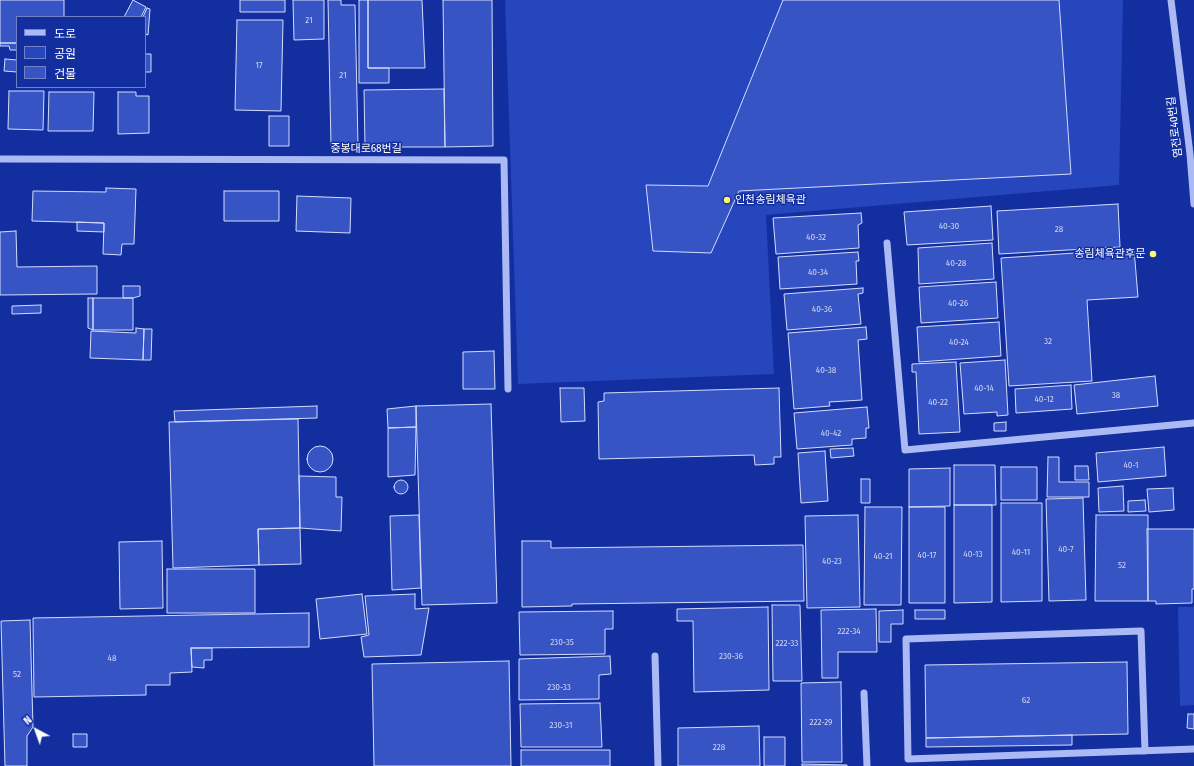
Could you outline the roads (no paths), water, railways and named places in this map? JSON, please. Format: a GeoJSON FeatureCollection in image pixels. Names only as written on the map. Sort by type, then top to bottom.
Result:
{"type":"FeatureCollection","features":[{"type":"Feature","properties":{"kind":"street","name":"염전로40번길"},"geometry":{"type":"LineString","coordinates":[[1171,0],[1192,154],[1194,204]]}},
{"type":"Feature","properties":{"kind":"street","name":"중봉대로68번길"},"geometry":{"type":"LineString","coordinates":[[0,159],[504,160],[508,389]]}},
{"type":"Feature","properties":{"kind":"street"},"geometry":{"type":"LineString","coordinates":[[887,243],[905,450],[1194,423]]}},
{"type":"Feature","properties":{"kind":"street"},"geometry":{"type":"LineString","coordinates":[[1145,751],[1141,631],[906,639],[908,759],[1145,751],[1194,749]]}},
{"type":"Feature","properties":{"kind":"street"},"geometry":{"type":"LineString","coordinates":[[655,656],[658,766]]}},
{"type":"Feature","properties":{"kind":"street"},"geometry":{"type":"LineString","coordinates":[[864,693],[867,766]]}},
{"type":"Feature","properties":{"kind":"place","name":"인천송림체육관"},"geometry":{"type":"Point","coordinates":[727,200]}},
{"type":"Feature","properties":{"kind":"place","name":"송림체육관후문"},"geometry":{"type":"Point","coordinates":[1153,254]}}]}
